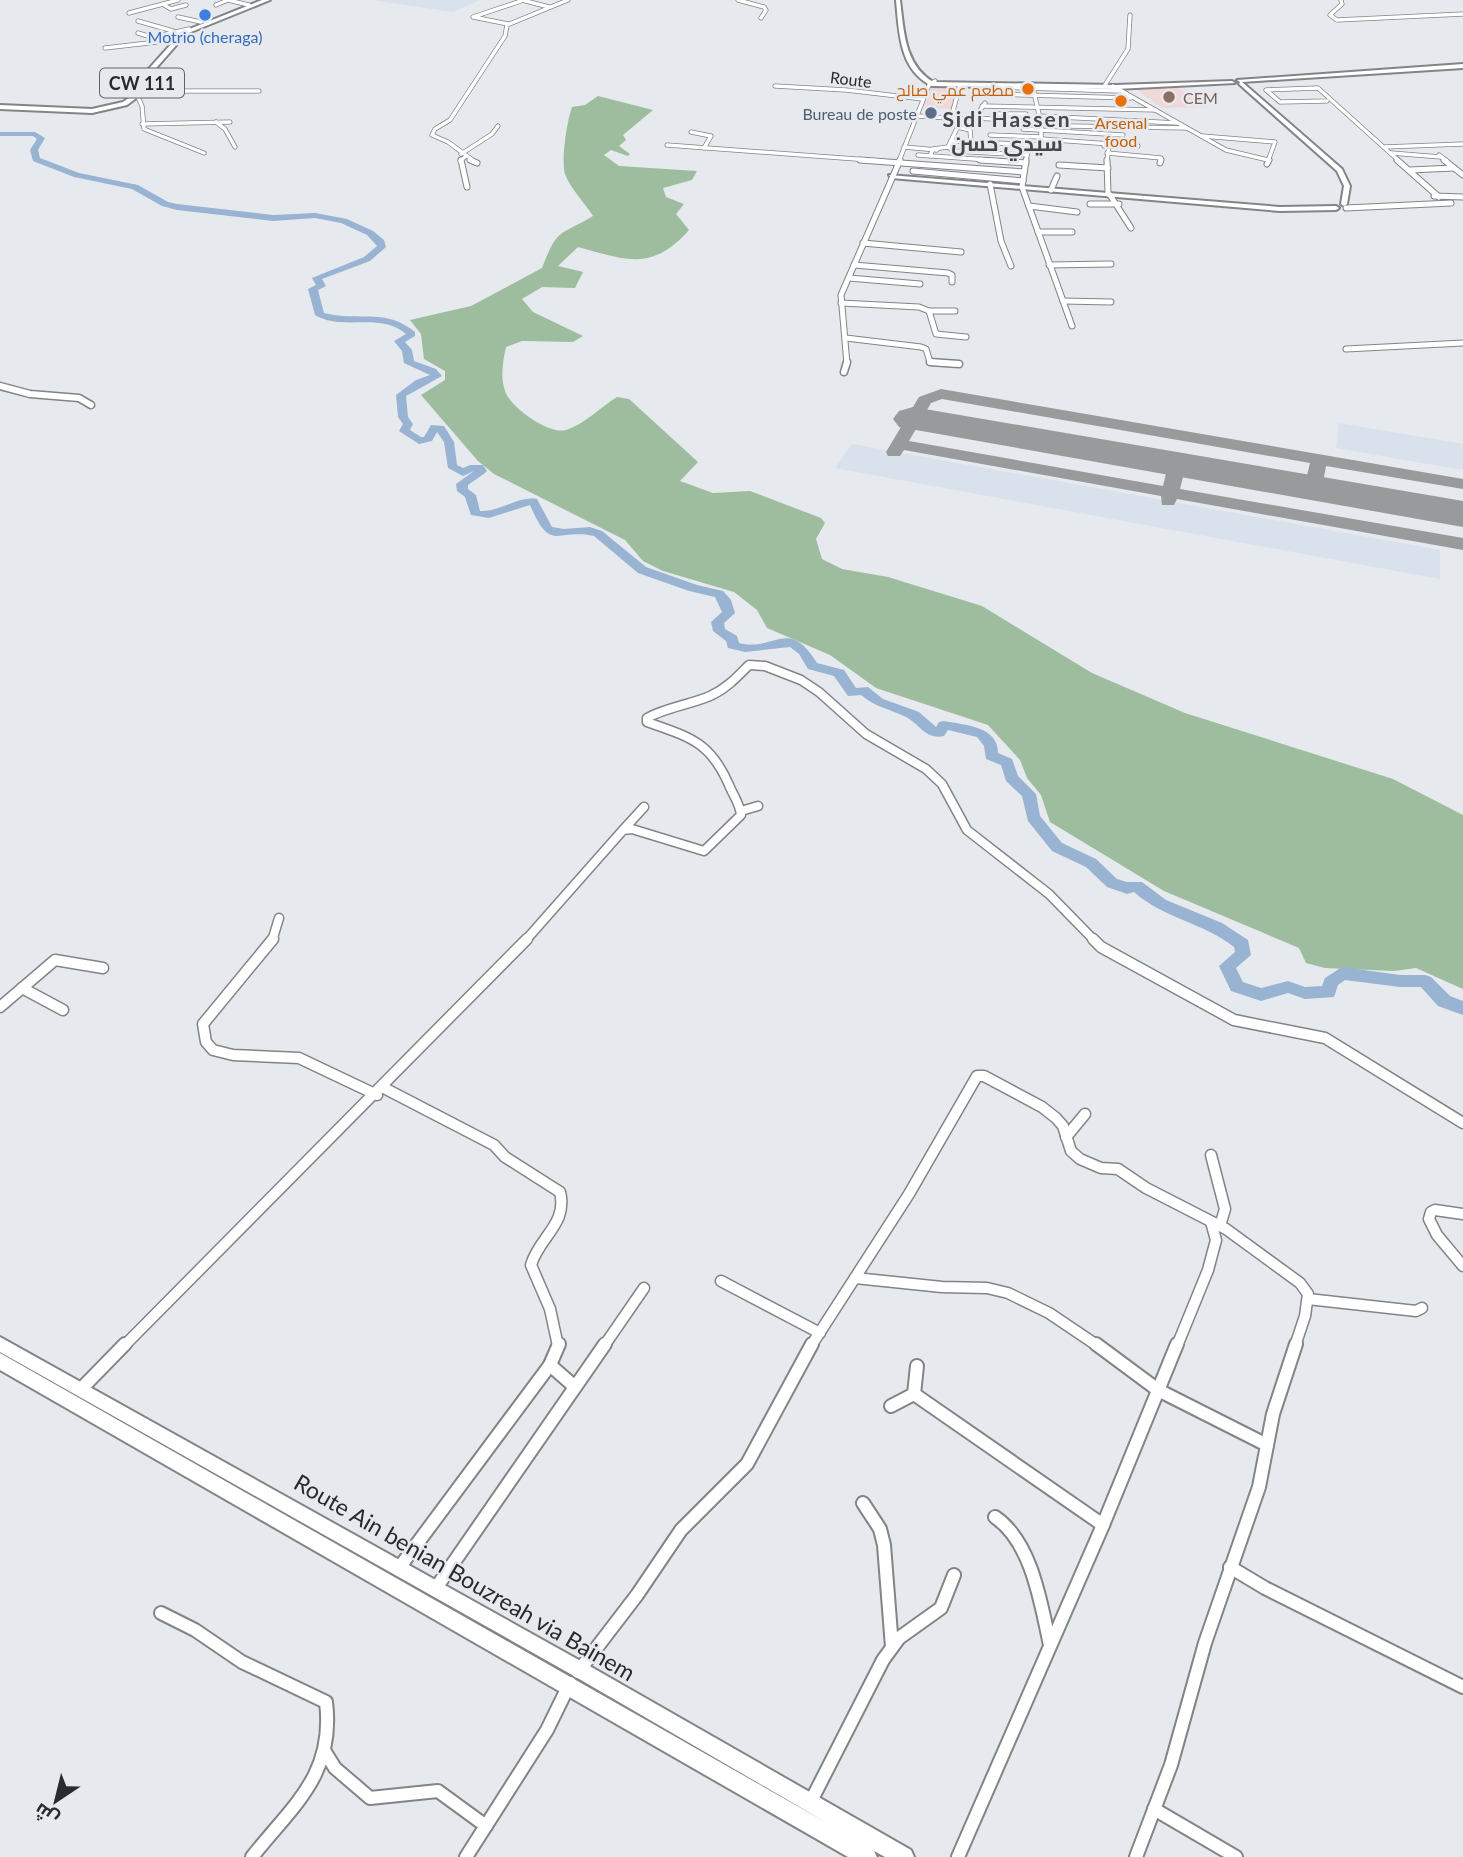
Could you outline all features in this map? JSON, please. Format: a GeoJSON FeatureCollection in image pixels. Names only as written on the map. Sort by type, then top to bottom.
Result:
{"type":"FeatureCollection","features":[{"type":"Feature","properties":{"kind":"main road","name":"CW 111"},"geometry":{"type":"LineString","coordinates":[[0,106],[97,109],[123,103],[131,98],[142,74],[187,29],[265,0]]}},
{"type":"Feature","properties":{"kind":"main road","name":"CW 111"},"geometry":{"type":"LineString","coordinates":[[0,106],[92,111],[129,102],[139,96],[150,71],[187,29],[265,0]]}},
{"type":"Feature","properties":{"kind":"street"},"geometry":{"type":"LineString","coordinates":[[129,13],[178,0]]}},
{"type":"Feature","properties":{"kind":"street"},"geometry":{"type":"LineString","coordinates":[[216,5],[228,0],[249,5]]}},
{"type":"Feature","properties":{"kind":"street"},"geometry":{"type":"LineString","coordinates":[[551,7],[522,0],[473,17],[508,24],[551,7],[568,0]]}},
{"type":"Feature","properties":{"kind":"street"},"geometry":{"type":"LineString","coordinates":[[738,0],[764,8],[766,10],[761,18]]}},
{"type":"Feature","properties":{"kind":"street"},"geometry":{"type":"LineString","coordinates":[[900,0],[911,59],[933,82],[996,86],[1111,86],[1236,82],[1463,67]]}},
{"type":"Feature","properties":{"kind":"street"},"geometry":{"type":"LineString","coordinates":[[1341,0],[1342,4],[1330,15],[1336,20],[1463,14]]}},
{"type":"Feature","properties":{"kind":"street"},"geometry":{"type":"LineString","coordinates":[[166,4],[163,6],[171,9],[187,5]]}},
{"type":"Feature","properties":{"kind":"street"},"geometry":{"type":"LineString","coordinates":[[1111,86],[1128,50],[1130,15]]}},
{"type":"Feature","properties":{"kind":"street"},"geometry":{"type":"LineString","coordinates":[[178,17],[201,22]]}},
{"type":"Feature","properties":{"kind":"street"},"geometry":{"type":"LineString","coordinates":[[138,21],[176,31]]}},
{"type":"Feature","properties":{"kind":"street"},"geometry":{"type":"LineString","coordinates":[[477,163],[448,142],[432,135],[435,129],[450,120],[505,36],[508,24]]}},
{"type":"Feature","properties":{"kind":"street"},"geometry":{"type":"LineString","coordinates":[[141,40],[187,29]]}},
{"type":"Feature","properties":{"kind":"street"},"geometry":{"type":"LineString","coordinates":[[105,48],[157,43],[152,37],[138,33]]}},
{"type":"Feature","properties":{"kind":"street"},"geometry":{"type":"LineString","coordinates":[[933,82],[1123,92]]}},
{"type":"Feature","properties":{"kind":"street"},"geometry":{"type":"LineString","coordinates":[[844,372],[847,363],[846,338],[841,303],[863,243],[923,99],[933,82]]}},
{"type":"Feature","properties":{"kind":"street"},"geometry":{"type":"LineString","coordinates":[[1236,82],[1331,166],[1340,185],[1334,205]]}},
{"type":"Feature","properties":{"kind":"street"},"geometry":{"type":"LineString","coordinates":[[1236,82],[1337,166],[1346,183],[1345,205]]}},
{"type":"Feature","properties":{"kind":"street"},"geometry":{"type":"LineString","coordinates":[[951,118],[960,85]]}},
{"type":"Feature","properties":{"kind":"street","name":"Route"},"geometry":{"type":"LineString","coordinates":[[775,86],[846,90],[923,99]]}},
{"type":"Feature","properties":{"kind":"street"},"geometry":{"type":"LineString","coordinates":[[976,116],[996,86]]}},
{"type":"Feature","properties":{"kind":"street"},"geometry":{"type":"LineString","coordinates":[[1033,86],[1111,86],[1226,150],[1267,162],[1275,142],[1202,136]]}},
{"type":"Feature","properties":{"kind":"street"},"geometry":{"type":"LineString","coordinates":[[904,147],[933,149],[971,142],[1041,145],[1042,130],[1033,86]]}},
{"type":"Feature","properties":{"kind":"street"},"geometry":{"type":"LineString","coordinates":[[1327,101],[1280,102],[1266,90],[1315,89],[1433,195],[1463,200]]}},
{"type":"Feature","properties":{"kind":"street"},"geometry":{"type":"LineString","coordinates":[[1315,89],[1439,197]]}},
{"type":"Feature","properties":{"kind":"street"},"geometry":{"type":"LineString","coordinates":[[204,153],[148,131],[142,124],[143,111],[139,96],[259,91]]}},
{"type":"Feature","properties":{"kind":"street"},"geometry":{"type":"LineString","coordinates":[[992,94],[1136,98]]}},
{"type":"Feature","properties":{"kind":"street"},"geometry":{"type":"LineString","coordinates":[[1055,96],[1057,108]]}},
{"type":"Feature","properties":{"kind":"street"},"geometry":{"type":"LineString","coordinates":[[1098,97],[1104,120]]}},
{"type":"Feature","properties":{"kind":"street"},"geometry":{"type":"LineString","coordinates":[[1117,97],[1119,104],[1149,105]]}},
{"type":"Feature","properties":{"kind":"street"},"geometry":{"type":"LineString","coordinates":[[987,100],[1084,119],[1171,117]]}},
{"type":"Feature","properties":{"kind":"street"},"geometry":{"type":"LineString","coordinates":[[1079,101],[1084,119]]}},
{"type":"Feature","properties":{"kind":"street"},"geometry":{"type":"LineString","coordinates":[[982,106],[1064,111]]}},
{"type":"Feature","properties":{"kind":"street"},"geometry":{"type":"LineString","coordinates":[[1038,109],[1158,110]]}},
{"type":"Feature","properties":{"kind":"street"},"geometry":{"type":"LineString","coordinates":[[1121,109],[1126,145]]}},
{"type":"Feature","properties":{"kind":"street"},"geometry":{"type":"LineString","coordinates":[[951,146],[961,120],[976,116],[1026,114]]}},
{"type":"Feature","properties":{"kind":"street"},"geometry":{"type":"LineString","coordinates":[[917,116],[968,119]]}},
{"type":"Feature","properties":{"kind":"street"},"geometry":{"type":"LineString","coordinates":[[976,116],[1064,123]]}},
{"type":"Feature","properties":{"kind":"street"},"geometry":{"type":"LineString","coordinates":[[988,118],[991,143]]}},
{"type":"Feature","properties":{"kind":"street"},"geometry":{"type":"LineString","coordinates":[[1123,118],[1181,123]]}},
{"type":"Feature","properties":{"kind":"street"},"geometry":{"type":"LineString","coordinates":[[216,122],[225,129],[235,147]]}},
{"type":"Feature","properties":{"kind":"street"},"geometry":{"type":"LineString","coordinates":[[142,124],[230,122]]}},
{"type":"Feature","properties":{"kind":"street"},"geometry":{"type":"LineString","coordinates":[[467,187],[460,160],[498,126]]}},
{"type":"Feature","properties":{"kind":"street"},"geometry":{"type":"LineString","coordinates":[[1069,126],[1187,128]]}},
{"type":"Feature","properties":{"kind":"street"},"geometry":{"type":"LineString","coordinates":[[957,127],[970,130],[971,142]]}},
{"type":"Feature","properties":{"kind":"street"},"geometry":{"type":"LineString","coordinates":[[1023,130],[1124,135]]}},
{"type":"Feature","properties":{"kind":"street"},"geometry":{"type":"LineString","coordinates":[[691,132],[711,136],[704,148]]}},
{"type":"Feature","properties":{"kind":"street"},"geometry":{"type":"LineString","coordinates":[[990,135],[1102,141]]}},
{"type":"Feature","properties":{"kind":"street"},"geometry":{"type":"LineString","coordinates":[[1101,135],[1105,145],[1138,146]]}},
{"type":"Feature","properties":{"kind":"street"},"geometry":{"type":"LineString","coordinates":[[1029,144],[1023,184],[1072,326]]}},
{"type":"Feature","properties":{"kind":"street"},"geometry":{"type":"LineString","coordinates":[[1382,147],[1460,144],[1463,150]]}},
{"type":"Feature","properties":{"kind":"street"},"geometry":{"type":"LineString","coordinates":[[667,145],[1024,172]]}},
{"type":"Feature","properties":{"kind":"street"},"geometry":{"type":"LineString","coordinates":[[1427,145],[1463,175]]}},
{"type":"Feature","properties":{"kind":"street"},"geometry":{"type":"LineString","coordinates":[[951,146],[974,151],[1027,155]]}},
{"type":"Feature","properties":{"kind":"street"},"geometry":{"type":"LineString","coordinates":[[1081,150],[1081,147],[1109,146],[1109,194],[1118,204],[1131,228]]}},
{"type":"Feature","properties":{"kind":"street"},"geometry":{"type":"LineString","coordinates":[[911,175],[918,148]]}},
{"type":"Feature","properties":{"kind":"street"},"geometry":{"type":"LineString","coordinates":[[930,156],[933,149]]}},
{"type":"Feature","properties":{"kind":"street"},"geometry":{"type":"LineString","coordinates":[[967,179],[974,151]]}},
{"type":"Feature","properties":{"kind":"street"},"geometry":{"type":"LineString","coordinates":[[1107,153],[1161,158],[1160,163]]}},
{"type":"Feature","properties":{"kind":"street"},"geometry":{"type":"LineString","coordinates":[[1391,153],[1441,157]]}},
{"type":"Feature","properties":{"kind":"street"},"geometry":{"type":"LineString","coordinates":[[918,155],[1026,163]]}},
{"type":"Feature","properties":{"kind":"street"},"geometry":{"type":"LineString","coordinates":[[1059,165],[1108,168]]}},
{"type":"Feature","properties":{"kind":"street"},"geometry":{"type":"LineString","coordinates":[[1410,170],[1454,168]]}},
{"type":"Feature","properties":{"kind":"street"},"geometry":{"type":"LineString","coordinates":[[891,176],[967,179],[1023,184],[1051,190],[1280,209],[1316,209],[1334,205],[1367,208],[1463,200]]}},
{"type":"Feature","properties":{"kind":"street"},"geometry":{"type":"LineString","coordinates":[[1051,190],[1058,176]]}},
{"type":"Feature","properties":{"kind":"street"},"geometry":{"type":"LineString","coordinates":[[967,179],[990,184],[1023,184]]}},
{"type":"Feature","properties":{"kind":"street"},"geometry":{"type":"LineString","coordinates":[[990,184],[1001,240],[1011,266]]}},
{"type":"Feature","properties":{"kind":"street"},"geometry":{"type":"LineString","coordinates":[[1100,202],[1105,215]]}},
{"type":"Feature","properties":{"kind":"street"},"geometry":{"type":"LineString","coordinates":[[1090,204],[1118,204]]}},
{"type":"Feature","properties":{"kind":"street"},"geometry":{"type":"LineString","coordinates":[[1029,206],[1077,212]]}},
{"type":"Feature","properties":{"kind":"street"},"geometry":{"type":"LineString","coordinates":[[1038,232],[1072,232]]}},
{"type":"Feature","properties":{"kind":"street"},"geometry":{"type":"LineString","coordinates":[[863,243],[961,252]]}},
{"type":"Feature","properties":{"kind":"street"},"geometry":{"type":"LineString","coordinates":[[1049,265],[1111,264]]}},
{"type":"Feature","properties":{"kind":"street"},"geometry":{"type":"LineString","coordinates":[[854,265],[950,274],[952,282]]}},
{"type":"Feature","properties":{"kind":"street"},"geometry":{"type":"LineString","coordinates":[[849,278],[920,284]]}},
{"type":"Feature","properties":{"kind":"street"},"geometry":{"type":"LineString","coordinates":[[1063,301],[1111,302]]}},
{"type":"Feature","properties":{"kind":"street"},"geometry":{"type":"LineString","coordinates":[[841,303],[919,307],[929,311],[955,312]]}},
{"type":"Feature","properties":{"kind":"street"},"geometry":{"type":"LineString","coordinates":[[929,311],[934,333],[966,337]]}},
{"type":"Feature","properties":{"kind":"street"},"geometry":{"type":"LineString","coordinates":[[846,338],[921,347],[926,349],[930,362],[959,364]]}},
{"type":"Feature","properties":{"kind":"street"},"geometry":{"type":"LineString","coordinates":[[1346,349],[1463,343]]}},
{"type":"Feature","properties":{"kind":"street"},"geometry":{"type":"LineString","coordinates":[[0,386],[30,394],[79,398],[91,405]]}},
{"type":"Feature","properties":{"kind":"street"},"geometry":{"type":"LineString","coordinates":[[623,830],[632,829],[704,851],[741,815],[727,775],[708,747],[647,722],[647,718],[663,709],[710,696],[732,683],[746,667],[755,664],[778,670],[819,692],[866,734],[926,769],[942,784],[967,830],[1049,894],[1101,947],[1234,1020],[1325,1038],[1463,1123]]}},
{"type":"Feature","properties":{"kind":"street"},"geometry":{"type":"LineString","coordinates":[[741,811],[758,806]]}},
{"type":"Feature","properties":{"kind":"street"},"geometry":{"type":"LineString","coordinates":[[82,1388],[381,1091],[533,933],[644,807]]}},
{"type":"Feature","properties":{"kind":"street"},"geometry":{"type":"LineString","coordinates":[[279,918],[274,938],[250,971],[203,1024],[206,1042],[213,1050],[233,1055],[299,1058],[381,1091],[495,1145],[505,1157],[560,1192],[564,1206],[561,1217],[531,1261],[550,1309],[559,1344],[550,1365],[399,1567]]}},
{"type":"Feature","properties":{"kind":"street"},"geometry":{"type":"LineString","coordinates":[[0,1007],[55,960],[103,968]]}},
{"type":"Feature","properties":{"kind":"street"},"geometry":{"type":"LineString","coordinates":[[22,988],[63,1010]]}},
{"type":"Feature","properties":{"kind":"street"},"geometry":{"type":"LineString","coordinates":[[466,1857],[547,1730],[574,1677],[637,1595],[681,1530],[747,1464],[820,1333],[909,1194],[977,1076],[984,1076],[1042,1107],[1063,1126],[1071,1151],[1080,1159],[1101,1168],[1118,1168],[1146,1188],[1216,1224],[1307,1290],[1308,1299],[1267,1445],[1259,1487],[1205,1643],[1171,1765],[1136,1857]]}},
{"type":"Feature","properties":{"kind":"street"},"geometry":{"type":"LineString","coordinates":[[1066,1137],[1085,1114]]}},
{"type":"Feature","properties":{"kind":"street"},"geometry":{"type":"LineString","coordinates":[[958,1857],[1103,1525],[1211,1261],[1216,1240],[1216,1224],[1225,1209],[1211,1155]]}},
{"type":"Feature","properties":{"kind":"street"},"geometry":{"type":"LineString","coordinates":[[1463,1214],[1435,1210],[1431,1212],[1429,1219],[1437,1235],[1463,1266]]}},
{"type":"Feature","properties":{"kind":"street"},"geometry":{"type":"LineString","coordinates":[[855,1278],[943,1287],[987,1288],[1007,1293],[1072,1328],[1158,1390],[1267,1445]]}},
{"type":"Feature","properties":{"kind":"street"},"geometry":{"type":"LineString","coordinates":[[721,1281],[820,1333]]}},
{"type":"Feature","properties":{"kind":"street"},"geometry":{"type":"LineString","coordinates":[[436,1588],[644,1288]]}},
{"type":"Feature","properties":{"kind":"street"},"geometry":{"type":"LineString","coordinates":[[1308,1299],[1346,1306],[1362,1305],[1416,1311],[1422,1308]]}},
{"type":"Feature","properties":{"kind":"street","name":"Route Ain benian Bouzreah via Bainem"},"geometry":{"type":"LineString","coordinates":[[0,1343],[436,1588],[574,1677],[867,1857]]}},
{"type":"Feature","properties":{"kind":"street","name":"Route Ain benian Bouzreah via Bainem"},"geometry":{"type":"LineString","coordinates":[[0,1361],[574,1677],[810,1803],[904,1857]]}},
{"type":"Feature","properties":{"kind":"street"},"geometry":{"type":"LineString","coordinates":[[550,1365],[575,1387]]}},
{"type":"Feature","properties":{"kind":"street"},"geometry":{"type":"LineString","coordinates":[[914,1394],[917,1366]]}},
{"type":"Feature","properties":{"kind":"street"},"geometry":{"type":"LineString","coordinates":[[914,1394],[1103,1525]]}},
{"type":"Feature","properties":{"kind":"street"},"geometry":{"type":"LineString","coordinates":[[891,1406],[914,1394]]}},
{"type":"Feature","properties":{"kind":"street"},"geometry":{"type":"LineString","coordinates":[[863,1503],[880,1529],[884,1545],[892,1647]]}},
{"type":"Feature","properties":{"kind":"street"},"geometry":{"type":"LineString","coordinates":[[995,1517],[1009,1528],[1017,1543],[1044,1611],[1050,1647]]}},
{"type":"Feature","properties":{"kind":"street"},"geometry":{"type":"LineString","coordinates":[[1230,1567],[1265,1588],[1463,1687]]}},
{"type":"Feature","properties":{"kind":"street"},"geometry":{"type":"LineString","coordinates":[[810,1803],[883,1660],[897,1639],[942,1609],[950,1597],[954,1575]]}},
{"type":"Feature","properties":{"kind":"street"},"geometry":{"type":"LineString","coordinates":[[161,1613],[195,1630],[242,1662],[326,1702],[328,1718],[325,1752],[319,1770],[252,1857]]}},
{"type":"Feature","properties":{"kind":"street"},"geometry":{"type":"LineString","coordinates":[[325,1752],[335,1768],[370,1798],[438,1791],[486,1826]]}},
{"type":"Feature","properties":{"kind":"street"},"geometry":{"type":"LineString","coordinates":[[1154,1809],[1236,1857]]}},
{"type":"Feature","properties":{"kind":"shaded area"},"geometry":{"type":"Polygon","coordinates":[[[372,0],[480,0],[453,12],[372,0]]]}},
{"type":"Feature","properties":{"kind":"shaded area"},"geometry":{"type":"Polygon","coordinates":[[[933,85],[960,86],[952,109],[924,107],[933,85]]]}},
{"type":"Feature","properties":{"kind":"shaded area","name":"CEM"},"geometry":{"type":"Polygon","coordinates":[[[1175,86],[1207,107],[1162,108],[1138,90],[1175,86]]]}},
{"type":"Feature","properties":{"kind":"shaded area"},"geometry":{"type":"Polygon","coordinates":[[[1339,423],[1463,444],[1463,470],[1336,448],[1339,423]]]}},
{"type":"Feature","properties":{"kind":"shaded area"},"geometry":{"type":"Polygon","coordinates":[[[852,444],[1440,550],[1440,579],[835,468],[852,444]]]}},
{"type":"Feature","properties":{"kind":"green space"},"geometry":{"type":"Polygon","coordinates":[[[598,96],[653,110],[623,135],[626,140],[619,146],[630,154],[628,156],[611,150],[604,155],[619,166],[697,171],[692,180],[663,188],[666,197],[684,204],[676,214],[689,230],[663,252],[638,259],[610,256],[578,247],[558,266],[583,272],[575,288],[542,287],[522,299],[533,312],[583,336],[573,342],[522,341],[506,347],[503,380],[505,391],[514,405],[541,424],[566,430],[617,397],[629,399],[698,462],[680,481],[713,493],[750,491],[821,518],[825,523],[816,539],[822,559],[842,569],[888,577],[982,606],[1092,673],[1185,713],[1393,779],[1463,815],[1463,989],[1416,968],[1394,971],[1325,968],[1306,963],[1299,948],[1164,891],[1050,822],[1041,795],[1027,778],[1020,760],[988,725],[876,688],[830,655],[767,628],[757,610],[734,592],[663,571],[643,561],[625,540],[494,474],[478,461],[421,395],[445,380],[445,371],[424,359],[421,334],[410,320],[471,306],[542,268],[560,234],[593,216],[567,179],[564,160],[572,107],[585,105],[598,96]]]}},
{"type":"Feature","properties":{"kind":"waterway"},"geometry":{"type":"LineString","coordinates":[[0,134],[35,134],[41,138],[34,150],[36,159],[77,175],[135,187],[165,204],[273,218],[301,215],[330,218],[358,226],[370,233],[381,242],[382,247],[367,259],[317,278],[321,286],[313,289],[320,315],[345,319],[391,320],[412,334],[399,341],[407,350],[409,363],[432,371],[437,376],[420,382],[401,395],[403,417],[408,424],[404,431],[419,441],[428,439],[435,427],[440,428],[449,442],[452,466],[463,473],[470,468],[479,467],[481,471],[462,484],[463,491],[470,495],[475,513],[497,513],[533,501],[548,529],[558,533],[598,533],[612,542],[629,561],[642,570],[719,594],[725,600],[729,613],[717,622],[719,631],[732,639],[733,645],[756,648],[776,642],[795,644],[804,651],[813,666],[839,673],[853,693],[863,690],[878,702],[914,715],[927,729],[939,733],[944,725],[982,734],[991,745],[991,756],[1007,762],[1011,778],[1029,794],[1033,817],[1057,847],[1091,863],[1112,883],[1127,888],[1137,886],[1161,904],[1217,927],[1242,944],[1243,955],[1227,966],[1237,986],[1261,995],[1288,987],[1305,993],[1328,992],[1331,982],[1342,973],[1400,981],[1425,981],[1444,1001],[1463,1008]]}},
{"type":"Feature","properties":{"kind":"taxiway"},"geometry":{"type":"LineString","coordinates":[[894,452],[925,400],[941,394],[1463,484]]}},
{"type":"Feature","properties":{"kind":"taxiway"},"geometry":{"type":"LineString","coordinates":[[899,444],[1170,492]]}},
{"type":"Feature","properties":{"kind":"taxiway"},"geometry":{"type":"LineString","coordinates":[[1313,488],[1319,460]]}},
{"type":"Feature","properties":{"kind":"taxiway"},"geometry":{"type":"LineString","coordinates":[[1170,492],[1177,465]]}},
{"type":"Feature","properties":{"kind":"taxiway"},"geometry":{"type":"LineString","coordinates":[[1168,501],[1170,492]]}},
{"type":"Feature","properties":{"kind":"taxiway"},"geometry":{"type":"LineString","coordinates":[[1170,492],[1463,544]]}},
{"type":"Feature","properties":{"kind":"runway"},"geometry":{"type":"LineString","coordinates":[[913,419],[1463,514]]}},
{"type":"Feature","properties":{"kind":"place","name":"Motrio (cheraga)"},"geometry":{"type":"Point","coordinates":[205,15]}},
{"type":"Feature","properties":{"kind":"place","name":"مطعم عمي صالح"},"geometry":{"type":"Point","coordinates":[1028,89]}},
{"type":"Feature","properties":{"kind":"place","name":"CEM"},"geometry":{"type":"Point","coordinates":[1169,97]}},
{"type":"Feature","properties":{"kind":"place","name":"Arsenal food"},"geometry":{"type":"Point","coordinates":[1121,101]}},
{"type":"Feature","properties":{"kind":"place","name":"Bureau de poste"},"geometry":{"type":"Point","coordinates":[931,113]}},
{"type":"Feature","properties":{"kind":"district","name":"Sidi Hassen سيدي حسن"},"geometry":{"type":"Point","coordinates":[1007,130]}}]}
